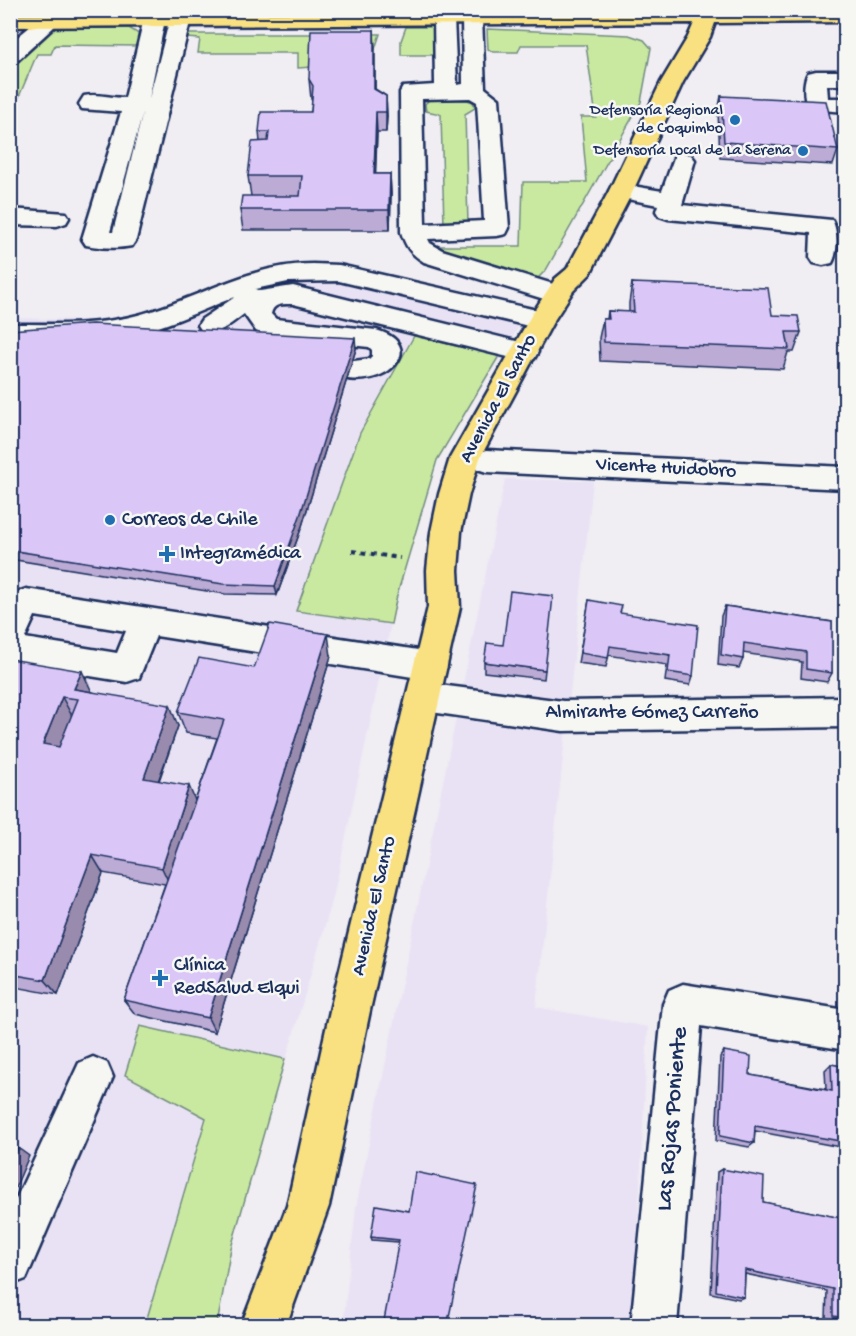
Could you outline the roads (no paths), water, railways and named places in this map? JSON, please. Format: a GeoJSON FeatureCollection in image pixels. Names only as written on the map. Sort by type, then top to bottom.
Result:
{"type":"FeatureCollection","features":[{"type":"Feature","properties":{"kind":"main road"},"geometry":{"type":"LineString","coordinates":[[10,21],[157,15],[444,18],[708,14],[846,16]]}},
{"type":"Feature","properties":{"kind":"main road","name":"Avenida El Santo"},"geometry":{"type":"LineString","coordinates":[[288,1326],[308,1206],[351,1006],[444,607],[440,577],[456,482],[465,458],[547,314],[621,191],[672,82],[686,62],[708,14]]}},
{"type":"Feature","properties":{"kind":"main road"},"geometry":{"type":"LineString","coordinates":[[610,17],[644,26],[666,41],[673,58],[672,82]]}},
{"type":"Feature","properties":{"kind":"main road","name":"Avenida El Santo"},"geometry":{"type":"LineString","coordinates":[[444,607],[461,580],[479,486],[487,461],[577,289],[547,314]]}},
{"type":"Feature","properties":{"kind":"main road","name":"Avenida El Santo"},"geometry":{"type":"LineString","coordinates":[[263,1326],[308,1206]]}},
{"type":"Feature","properties":{"kind":"street"},"geometry":{"type":"LineString","coordinates":[[157,15],[134,105],[95,239],[123,240],[182,15]]}},
{"type":"Feature","properties":{"kind":"street"},"geometry":{"type":"LineString","coordinates":[[444,18],[446,91]]}},
{"type":"Feature","properties":{"kind":"street"},"geometry":{"type":"LineString","coordinates":[[472,18],[474,91]]}},
{"type":"Feature","properties":{"kind":"street"},"geometry":{"type":"LineString","coordinates":[[10,55],[49,21]]}},
{"type":"Feature","properties":{"kind":"street"},"geometry":{"type":"LineString","coordinates":[[846,78],[816,78],[817,104],[846,105]]}},
{"type":"Feature","properties":{"kind":"street"},"geometry":{"type":"LineString","coordinates":[[413,232],[497,228],[488,99],[474,91],[411,92],[413,232],[419,248],[547,314]]}},
{"type":"Feature","properties":{"kind":"street"},"geometry":{"type":"LineString","coordinates":[[92,101],[90,104],[159,106]]}},
{"type":"Feature","properties":{"kind":"street"},"geometry":{"type":"LineString","coordinates":[[683,160],[668,211],[823,226],[823,257]]}},
{"type":"Feature","properties":{"kind":"street"},"geometry":{"type":"LineString","coordinates":[[621,191],[672,200]]}},
{"type":"Feature","properties":{"kind":"street"},"geometry":{"type":"LineString","coordinates":[[10,217],[57,218]]}},
{"type":"Feature","properties":{"kind":"street"},"geometry":{"type":"LineString","coordinates":[[10,333],[96,331],[140,324],[169,315],[255,280],[313,272],[339,273],[547,314]]}},
{"type":"Feature","properties":{"kind":"street"},"geometry":{"type":"LineString","coordinates":[[212,325],[238,306],[270,294],[290,289],[331,287],[547,314]]}},
{"type":"Feature","properties":{"kind":"street"},"geometry":{"type":"LineString","coordinates":[[349,370],[375,368],[387,358],[386,347],[376,339],[272,328],[265,325],[257,316],[259,306],[269,297],[293,295],[547,314]]}},
{"type":"Feature","properties":{"kind":"street","name":"Vicente Huidobro"},"geometry":{"type":"LineString","coordinates":[[487,461],[846,478]]}},
{"type":"Feature","properties":{"kind":"street","name":"Almirante Gómez Carreño"},"geometry":{"type":"LineString","coordinates":[[10,635],[26,602],[146,621],[428,681],[564,716],[846,712]]}},
{"type":"Feature","properties":{"kind":"street"},"geometry":{"type":"LineString","coordinates":[[10,649],[127,668],[146,621]]}},
{"type":"Feature","properties":{"kind":"street","name":"Las Rojas Poniente"},"geometry":{"type":"LineString","coordinates":[[654,1326],[683,1004],[846,1030]]}},
{"type":"Feature","properties":{"kind":"street"},"geometry":{"type":"LineString","coordinates":[[10,1263],[93,1077]]}},
{"type":"Feature","properties":{"kind":"place","name":"Defensoría Regional de Coquimbo"},"geometry":{"type":"Point","coordinates":[735,120]}},
{"type":"Feature","properties":{"kind":"place","name":"Defensoría Local de La Serena"},"geometry":{"type":"Point","coordinates":[803,151]}},
{"type":"Feature","properties":{"kind":"place","name":"Correos de Chile"},"geometry":{"type":"Point","coordinates":[110,520]}},
{"type":"Feature","properties":{"kind":"place","name":"Integramédica"},"geometry":{"type":"Point","coordinates":[167,554]}},
{"type":"Feature","properties":{"kind":"place","name":"Clínica RedSalud Elqui"},"geometry":{"type":"Point","coordinates":[160,978]}}]}
